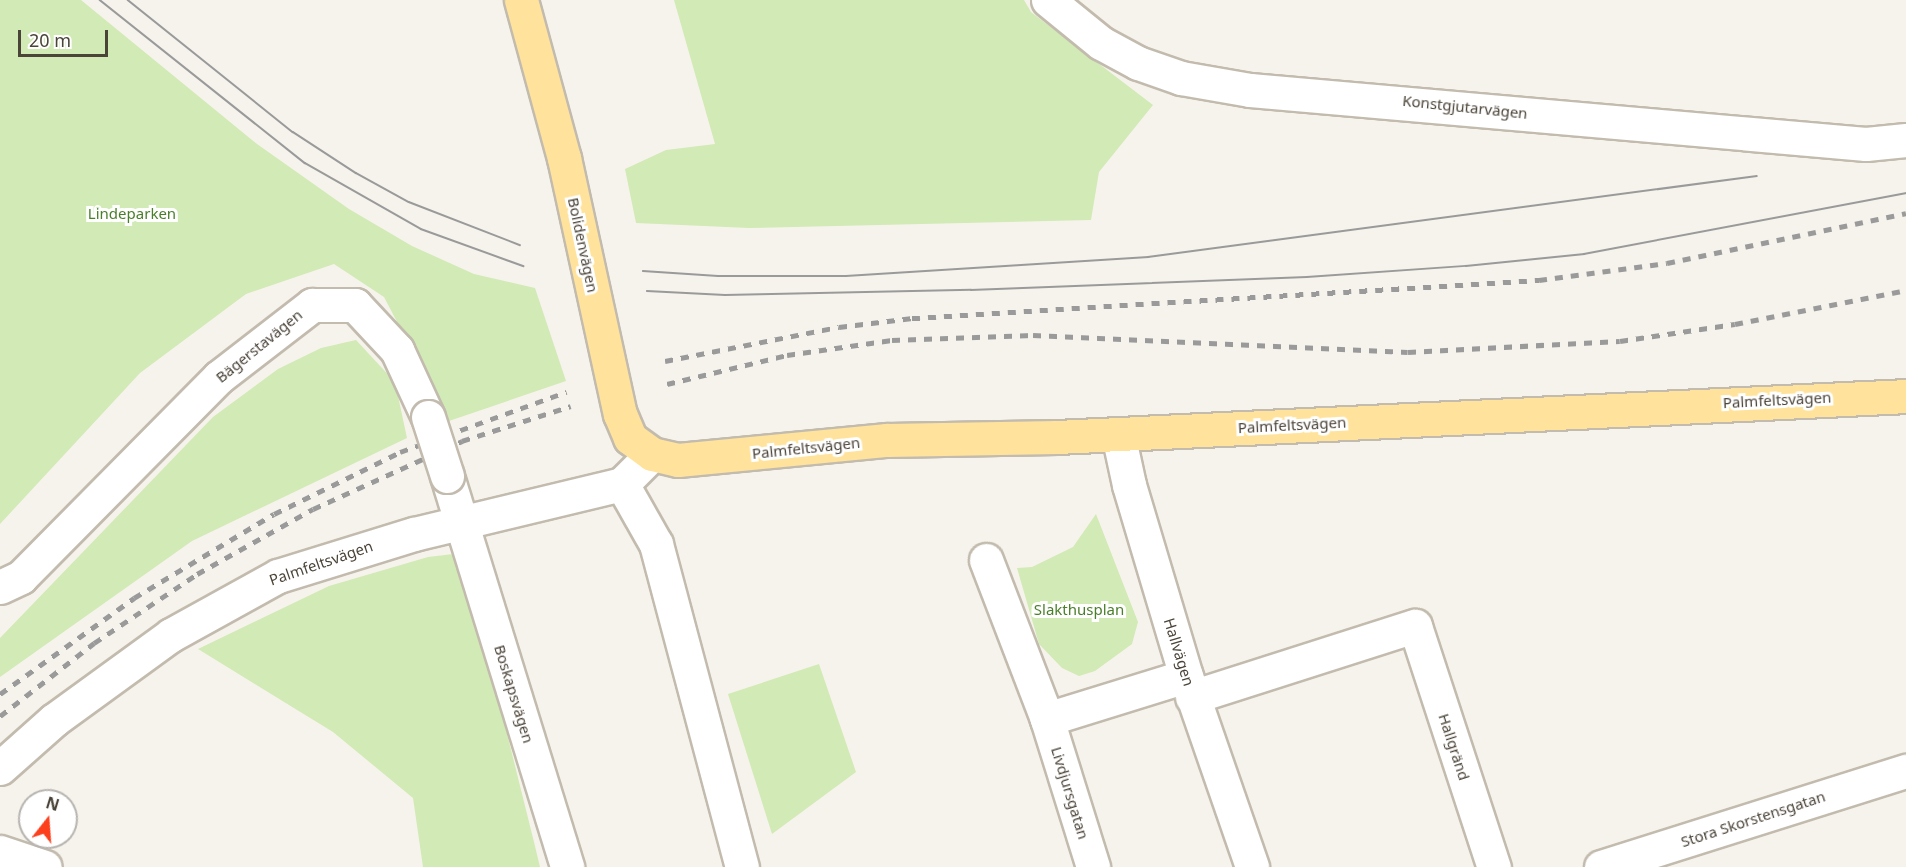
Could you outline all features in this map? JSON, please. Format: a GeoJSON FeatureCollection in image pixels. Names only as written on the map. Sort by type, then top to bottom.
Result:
{"type":"FeatureCollection","features":[{"type":"Feature","properties":{"kind":"main road","name":"Bolidenvägen"},"geometry":{"type":"LineString","coordinates":[[521,0],[564,158],[620,414],[630,438],[665,457]]}},
{"type":"Feature","properties":{"kind":"main road","name":"Palmfeltsvägen"},"geometry":{"type":"LineString","coordinates":[[665,457],[887,440],[1118,434],[1906,396]]}},
{"type":"Feature","properties":{"kind":"street","name":"Konstgjutarvägen"},"geometry":{"type":"LineString","coordinates":[[1048,0],[1101,43],[1138,63],[1181,78],[1250,90],[1866,144],[1906,140]]}},
{"type":"Feature","properties":{"kind":"street","name":"Bägerstavägen"},"geometry":{"type":"LineString","coordinates":[[0,587],[21,577],[219,377],[312,305],[355,305],[397,350],[428,417],[463,521]]}},
{"type":"Feature","properties":{"kind":"street","name":"Hallvägen"},"geometry":{"type":"LineString","coordinates":[[1118,434],[1129,485],[1189,686],[1252,867]]}},
{"type":"Feature","properties":{"kind":"street"},"geometry":{"type":"LineString","coordinates":[[665,457],[622,484],[656,544],[742,867]]}},
{"type":"Feature","properties":{"kind":"street","name":"Palmfeltsvägen"},"geometry":{"type":"LineString","coordinates":[[0,768],[54,720],[171,635],[227,601],[278,576],[331,556],[463,521],[622,484]]}},
{"type":"Feature","properties":{"kind":"street","name":"Boskapsvägen"},"geometry":{"type":"LineString","coordinates":[[463,521],[567,867]]}},
{"type":"Feature","properties":{"kind":"street"},"geometry":{"type":"LineString","coordinates":[[986,560],[1047,719],[1189,686]]}},
{"type":"Feature","properties":{"kind":"street","name":"Hallgränd"},"geometry":{"type":"LineString","coordinates":[[1189,686],[1415,626],[1494,867]]}},
{"type":"Feature","properties":{"kind":"street","name":"Livdjursgatan"},"geometry":{"type":"LineString","coordinates":[[1047,719],[1093,867]]}},
{"type":"Feature","properties":{"kind":"street","name":"Stora Skorstensgatan"},"geometry":{"type":"LineString","coordinates":[[1600,867],[1906,771]]}},
{"type":"Feature","properties":{"kind":"street"},"geometry":{"type":"LineString","coordinates":[[0,852],[45,867]]}},
{"type":"Feature","properties":{"kind":"green space","name":"Lindeparken"},"geometry":{"type":"Polygon","coordinates":[[[0,0],[81,0],[257,144],[349,209],[412,246],[474,274],[535,288],[566,381],[449,421],[384,297],[334,264],[246,294],[140,373],[0,524],[0,0]]]}},
{"type":"Feature","properties":{"kind":"green space"},"geometry":{"type":"Polygon","coordinates":[[[674,0],[1024,0],[1031,12],[1153,105],[1099,172],[1091,220],[749,228],[636,223],[625,169],[666,150],[715,144],[674,0]]]}},
{"type":"Feature","properties":{"kind":"green space"},"geometry":{"type":"Polygon","coordinates":[[[356,340],[395,382],[407,438],[192,541],[0,677],[0,638],[213,417],[278,369],[321,348],[356,340]]]}},
{"type":"Feature","properties":{"kind":"green space","name":"Slakthusplan"},"geometry":{"type":"Polygon","coordinates":[[[1096,514],[1138,622],[1132,644],[1095,671],[1079,676],[1062,668],[1039,644],[1017,568],[1032,567],[1073,547],[1096,514]]]}},
{"type":"Feature","properties":{"kind":"green space"},"geometry":{"type":"Polygon","coordinates":[[[462,553],[540,867],[423,867],[413,798],[333,732],[198,649],[329,586],[428,557],[462,553]]]}},
{"type":"Feature","properties":{"kind":"green space"},"geometry":{"type":"Polygon","coordinates":[[[819,664],[856,772],[772,834],[728,694],[819,664]]]}},
{"type":"Feature","properties":{"kind":"tram line"},"geometry":{"type":"LineString","coordinates":[[100,0],[305,163],[421,229],[523,266]]}},
{"type":"Feature","properties":{"kind":"tram line"},"geometry":{"type":"LineString","coordinates":[[128,0],[293,132],[356,173],[409,202],[520,245]]}},
{"type":"Feature","properties":{"kind":"tram line"},"geometry":{"type":"LineString","coordinates":[[643,271],[718,276],[846,276],[1148,257],[1757,176]]}},
{"type":"Feature","properties":{"kind":"tram line"},"geometry":{"type":"LineString","coordinates":[[647,291],[725,295],[971,290],[1307,277],[1466,266],[1584,254],[1906,193]]}},
{"type":"Feature","properties":{"kind":"railway"},"geometry":{"type":"LineString","coordinates":[[665,361],[839,327],[912,318],[1539,280],[1667,263],[1906,213]]}},
{"type":"Feature","properties":{"kind":"railway"},"geometry":{"type":"LineString","coordinates":[[667,384],[787,355],[892,340],[1033,335],[1408,352],[1620,341],[1735,324],[1906,290]]}},
{"type":"Feature","properties":{"kind":"railway"},"geometry":{"type":"LineString","coordinates":[[0,694],[134,598],[274,514],[400,452],[566,392]]}},
{"type":"Feature","properties":{"kind":"railway"},"geometry":{"type":"LineString","coordinates":[[0,716],[94,643],[197,574],[313,509],[462,441],[571,406]]}}]}
